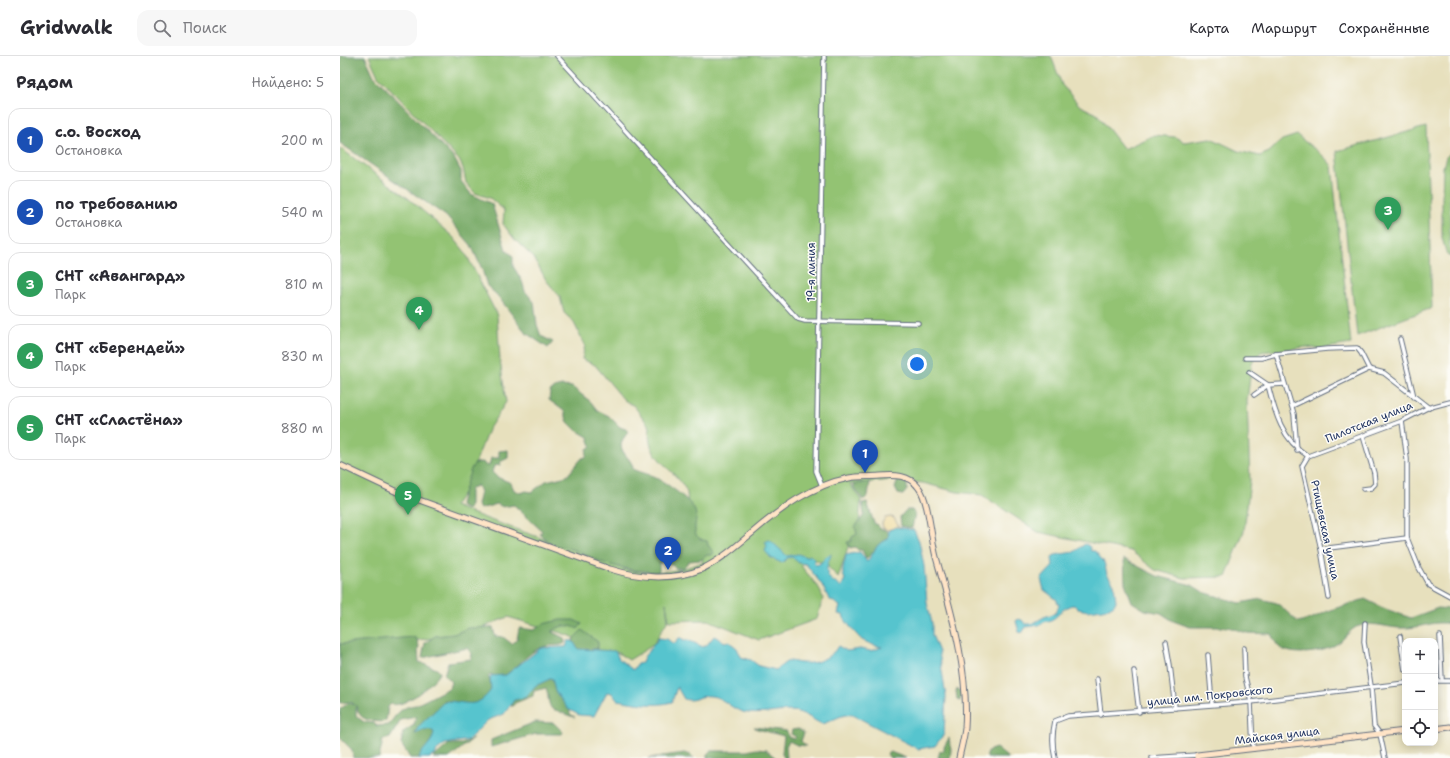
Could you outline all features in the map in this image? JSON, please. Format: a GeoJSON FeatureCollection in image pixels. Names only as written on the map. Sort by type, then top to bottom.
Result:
{"type":"FeatureCollection","features":[{"type":"Feature","properties":{"kind":"street"},"geometry":{"type":"LineString","coordinates":[[557,56],[798,319],[804,321],[918,322]]}},
{"type":"Feature","properties":{"kind":"street","name":"19-я линия"},"geometry":{"type":"LineString","coordinates":[[822,486],[816,471],[824,56]]}},
{"type":"Feature","properties":{"kind":"street"},"geometry":{"type":"LineString","coordinates":[[1400,339],[1415,398]]}},
{"type":"Feature","properties":{"kind":"street"},"geometry":{"type":"LineString","coordinates":[[1245,358],[1269,357],[1276,354],[1327,349],[1357,348],[1362,353],[1369,370]]}},
{"type":"Feature","properties":{"kind":"street"},"geometry":{"type":"LineString","coordinates":[[1276,354],[1292,406],[1297,450]]}},
{"type":"Feature","properties":{"kind":"street"},"geometry":{"type":"LineString","coordinates":[[1292,406],[1369,370],[1384,373],[1429,408]]}},
{"type":"Feature","properties":{"kind":"street"},"geometry":{"type":"LineString","coordinates":[[1249,372],[1268,384],[1284,384]]}},
{"type":"Feature","properties":{"kind":"street"},"geometry":{"type":"LineString","coordinates":[[1254,395],[1268,384]]}},
{"type":"Feature","properties":{"kind":"street"},"geometry":{"type":"LineString","coordinates":[[1268,384],[1277,418],[1286,436],[1297,450],[1308,456]]}},
{"type":"Feature","properties":{"kind":"street"},"geometry":{"type":"LineString","coordinates":[[1449,403],[1450,407]]}},
{"type":"Feature","properties":{"kind":"street","name":"Пилотская улица"},"geometry":{"type":"LineString","coordinates":[[1308,456],[1402,421],[1429,408],[1449,403]]}},
{"type":"Feature","properties":{"kind":"street"},"geometry":{"type":"LineString","coordinates":[[1402,421],[1407,458],[1407,538],[1419,568],[1428,584],[1450,596]]}},
{"type":"Feature","properties":{"kind":"street"},"geometry":{"type":"LineString","coordinates":[[1363,436],[1374,473],[1375,484],[1371,488],[1363,489]]}},
{"type":"Feature","properties":{"kind":"street","name":"Ртищевская улица"},"geometry":{"type":"LineString","coordinates":[[1308,456],[1302,466],[1321,549],[1329,598]]}},
{"type":"Feature","properties":{"kind":"street"},"geometry":{"type":"LineString","coordinates":[[340,465],[397,492],[610,569],[645,577],[683,574],[700,570],[713,563],[790,504],[822,486],[849,478],[898,476],[914,481],[920,489],[925,502],[934,549],[944,586],[964,678],[965,727],[959,758]]}},
{"type":"Feature","properties":{"kind":"street"},"geometry":{"type":"LineString","coordinates":[[1321,549],[1407,538]]}},
{"type":"Feature","properties":{"kind":"street"},"geometry":{"type":"LineString","coordinates":[[1365,623],[1364,642],[1374,726],[1380,734],[1385,758]]}},
{"type":"Feature","properties":{"kind":"street"},"geometry":{"type":"LineString","coordinates":[[1400,636],[1402,650]]}},
{"type":"Feature","properties":{"kind":"street"},"geometry":{"type":"LineString","coordinates":[[1440,636],[1442,680]]}},
{"type":"Feature","properties":{"kind":"street"},"geometry":{"type":"LineString","coordinates":[[1166,642],[1175,708]]}},
{"type":"Feature","properties":{"kind":"street"},"geometry":{"type":"LineString","coordinates":[[1244,648],[1245,677],[1251,702],[1253,749]]}},
{"type":"Feature","properties":{"kind":"street"},"geometry":{"type":"LineString","coordinates":[[1208,655],[1212,704]]}},
{"type":"Feature","properties":{"kind":"street"},"geometry":{"type":"LineString","coordinates":[[1134,671],[1139,712]]}},
{"type":"Feature","properties":{"kind":"street"},"geometry":{"type":"LineString","coordinates":[[1098,679],[1102,715]]}},
{"type":"Feature","properties":{"kind":"street"},"geometry":{"type":"LineString","coordinates":[[1438,681],[1450,681]]}},
{"type":"Feature","properties":{"kind":"street","name":"улица им. Покровского"},"geometry":{"type":"LineString","coordinates":[[1055,758],[1053,747],[1053,730],[1055,721],[1068,716],[1102,715],[1212,704],[1251,702],[1402,682]]}},
{"type":"Feature","properties":{"kind":"street"},"geometry":{"type":"LineString","coordinates":[[1438,729],[1450,727]]}},
{"type":"Feature","properties":{"kind":"street","name":"Майская улица"},"geometry":{"type":"LineString","coordinates":[[1151,758],[1197,757],[1253,749],[1402,732]]}},
{"type":"Feature","properties":{"kind":"green space"},"geometry":{"type":"Polygon","coordinates":[[[340,56],[365,56],[374,76],[454,158],[461,171],[461,181],[471,194],[492,204],[506,250],[513,256],[513,266],[522,281],[525,291],[534,302],[537,325],[541,336],[553,342],[548,348],[526,333],[497,295],[487,286],[482,269],[471,245],[446,216],[340,143],[340,56]]]}},
{"type":"Feature","properties":{"kind":"green space"},"geometry":{"type":"Polygon","coordinates":[[[369,56],[1051,56],[1062,85],[1080,106],[1097,114],[1124,149],[1154,135],[1175,137],[1184,142],[1211,138],[1238,151],[1260,156],[1269,152],[1282,140],[1297,135],[1324,157],[1332,166],[1351,344],[1319,349],[1307,347],[1261,352],[1252,362],[1247,401],[1250,481],[1244,531],[1226,577],[1184,578],[1155,570],[1131,551],[1038,532],[982,495],[957,492],[923,483],[895,480],[850,484],[861,500],[859,524],[861,534],[848,547],[838,578],[822,563],[813,559],[801,557],[802,567],[819,588],[823,598],[817,619],[759,640],[708,620],[669,621],[666,603],[668,620],[653,645],[629,660],[618,653],[591,649],[571,636],[508,617],[466,634],[340,650],[340,148],[408,198],[453,237],[465,252],[497,315],[500,360],[506,402],[488,430],[465,490],[454,506],[598,557],[627,570],[650,573],[686,568],[703,562],[696,541],[686,490],[674,474],[655,454],[651,447],[649,438],[650,427],[634,406],[624,400],[595,365],[582,359],[585,345],[573,321],[564,313],[560,297],[546,280],[534,258],[516,241],[503,224],[504,210],[490,198],[475,193],[466,183],[463,168],[459,160],[378,76],[369,56]]]}},
{"type":"Feature","properties":{"kind":"green space"},"geometry":{"type":"Polygon","coordinates":[[[1426,127],[1432,308],[1357,336],[1337,151],[1426,127]]]}},
{"type":"Feature","properties":{"kind":"green space"},"geometry":{"type":"Polygon","coordinates":[[[1450,153],[1450,257],[1447,255],[1442,238],[1442,199],[1443,167],[1446,157],[1450,153]]]}},
{"type":"Feature","properties":{"kind":"green space"},"geometry":{"type":"Polygon","coordinates":[[[562,386],[572,387],[591,402],[597,410],[609,416],[620,427],[628,430],[621,444],[623,451],[631,462],[633,469],[659,479],[689,502],[695,511],[696,516],[695,533],[701,539],[707,541],[714,553],[712,555],[707,555],[701,560],[689,561],[683,568],[676,568],[667,562],[659,563],[659,571],[656,572],[632,570],[606,564],[574,550],[551,544],[540,534],[542,531],[514,505],[503,507],[497,504],[480,509],[477,505],[480,492],[477,485],[470,490],[470,505],[468,510],[460,506],[473,466],[477,463],[483,462],[485,465],[489,466],[491,458],[499,458],[499,451],[508,450],[508,458],[500,462],[500,465],[494,466],[492,472],[497,477],[511,483],[514,490],[521,493],[526,491],[532,492],[546,481],[567,476],[582,458],[586,457],[587,449],[591,446],[588,437],[576,430],[568,422],[564,411],[549,400],[550,391],[554,388],[562,386]]]}},
{"type":"Feature","properties":{"kind":"green space"},"geometry":{"type":"Polygon","coordinates":[[[898,480],[907,483],[907,490],[903,495],[898,494],[895,488],[898,480]]]}},
{"type":"Feature","properties":{"kind":"green space"},"geometry":{"type":"Polygon","coordinates":[[[870,482],[868,496],[863,500],[854,488],[854,484],[870,482]]]}},
{"type":"Feature","properties":{"kind":"green space"},"geometry":{"type":"Polygon","coordinates":[[[867,502],[874,523],[878,525],[879,528],[887,532],[890,536],[866,559],[862,550],[858,550],[855,547],[850,548],[847,542],[851,541],[852,537],[857,534],[855,527],[864,515],[862,503],[867,502]]]}},
{"type":"Feature","properties":{"kind":"green space"},"geometry":{"type":"Polygon","coordinates":[[[906,510],[912,510],[915,514],[912,528],[901,526],[900,517],[906,510]]]}},
{"type":"Feature","properties":{"kind":"green space"},"geometry":{"type":"Polygon","coordinates":[[[1124,559],[1157,576],[1192,585],[1203,592],[1240,603],[1261,599],[1277,603],[1298,622],[1365,599],[1383,608],[1411,618],[1438,608],[1450,609],[1450,624],[1439,623],[1405,628],[1371,624],[1359,626],[1330,648],[1307,653],[1291,652],[1279,647],[1271,634],[1247,633],[1228,627],[1190,627],[1173,621],[1161,613],[1145,610],[1132,602],[1125,583],[1124,559]]]}},
{"type":"Feature","properties":{"kind":"green space"},"geometry":{"type":"Polygon","coordinates":[[[560,620],[574,620],[582,624],[578,629],[571,626],[564,626],[552,632],[564,638],[565,643],[537,649],[500,678],[490,674],[488,676],[491,690],[487,696],[475,706],[445,700],[436,713],[414,734],[427,727],[432,727],[436,733],[420,758],[410,758],[401,744],[403,732],[414,725],[416,717],[401,720],[390,738],[383,740],[379,758],[353,758],[352,750],[340,738],[340,709],[349,703],[355,705],[351,702],[340,703],[340,644],[412,637],[416,638],[419,646],[419,662],[437,669],[440,672],[432,682],[411,699],[397,705],[391,704],[388,707],[386,721],[380,722],[363,718],[356,705],[356,716],[364,722],[374,723],[377,726],[389,725],[397,714],[403,709],[416,705],[449,688],[451,682],[444,675],[448,662],[471,659],[472,654],[467,648],[422,658],[425,643],[435,636],[454,634],[468,628],[493,627],[495,636],[503,637],[512,644],[517,639],[519,628],[534,630],[543,624],[560,620]]]}},
{"type":"Feature","properties":{"kind":"green space"},"geometry":{"type":"Polygon","coordinates":[[[582,630],[598,642],[598,648],[582,651],[575,647],[573,639],[582,630]]]}},
{"type":"Feature","properties":{"kind":"green space"},"geometry":{"type":"Polygon","coordinates":[[[553,676],[569,704],[570,714],[575,717],[552,709],[549,704],[546,688],[534,691],[533,696],[515,703],[512,707],[511,703],[535,684],[540,681],[551,679],[553,676]]]}},
{"type":"Feature","properties":{"kind":"green space"},"geometry":{"type":"Polygon","coordinates":[[[959,689],[962,693],[960,701],[957,700],[956,690],[959,689]]]}},
{"type":"Feature","properties":{"kind":"green space"},"geometry":{"type":"Polygon","coordinates":[[[535,722],[554,723],[563,732],[562,734],[536,734],[491,747],[491,740],[535,722]]]}},
{"type":"Feature","properties":{"kind":"green space"},"geometry":{"type":"Polygon","coordinates":[[[754,727],[787,731],[788,737],[794,739],[796,737],[791,734],[792,730],[798,729],[804,733],[801,741],[806,746],[797,745],[789,741],[786,746],[787,758],[784,758],[782,753],[784,736],[754,727]]]}},
{"type":"Feature","properties":{"kind":"green space"},"geometry":{"type":"Polygon","coordinates":[[[474,738],[449,758],[433,758],[449,744],[462,744],[474,738]]]}},
{"type":"Feature","properties":{"kind":"green space"},"geometry":{"type":"Polygon","coordinates":[[[949,738],[951,750],[950,758],[938,758],[940,751],[944,751],[944,747],[949,738]]]}},
{"type":"Feature","properties":{"kind":"green space"},"geometry":{"type":"Polygon","coordinates":[[[996,748],[1008,758],[987,758],[987,754],[990,750],[996,748]]]}},
{"type":"Feature","properties":{"kind":"green space"},"geometry":{"type":"Polygon","coordinates":[[[756,749],[766,750],[776,758],[707,758],[707,754],[711,751],[747,751],[756,749]]]}},
{"type":"Feature","properties":{"kind":"green space"},"geometry":{"type":"Polygon","coordinates":[[[890,752],[906,758],[890,758],[887,754],[890,752]]]}},
{"type":"Feature","properties":{"kind":"green space"},"geometry":{"type":"Polygon","coordinates":[[[684,753],[691,755],[694,758],[649,758],[684,753]]]}},
{"type":"Feature","properties":{"kind":"sand"},"geometry":{"type":"Polygon","coordinates":[[[885,518],[894,518],[899,527],[887,530],[883,528],[882,523],[885,518]]]}},
{"type":"Feature","properties":{"kind":"water"},"geometry":{"type":"Polygon","coordinates":[[[896,527],[914,530],[919,541],[924,566],[927,603],[932,623],[932,635],[939,652],[946,696],[944,734],[935,746],[918,749],[853,715],[841,716],[822,724],[795,711],[749,713],[743,712],[715,697],[704,696],[691,700],[684,699],[677,687],[672,702],[659,704],[645,704],[617,700],[612,693],[607,692],[594,716],[579,715],[568,709],[555,691],[552,678],[535,686],[526,697],[514,700],[504,714],[488,720],[468,740],[445,744],[437,750],[435,755],[429,758],[419,758],[432,739],[434,732],[432,730],[425,730],[416,734],[418,727],[445,701],[475,703],[480,701],[486,697],[491,690],[490,676],[506,675],[541,648],[566,647],[568,641],[573,641],[578,649],[615,651],[619,659],[633,670],[637,664],[642,663],[644,657],[659,638],[667,639],[674,644],[679,638],[682,638],[683,640],[688,640],[703,647],[707,645],[714,636],[725,642],[728,641],[737,648],[741,657],[751,660],[759,666],[776,670],[784,663],[789,661],[800,663],[817,662],[832,654],[838,646],[847,651],[860,649],[871,651],[882,647],[862,640],[858,636],[843,615],[838,614],[840,606],[829,599],[822,585],[806,564],[799,563],[792,557],[787,558],[782,563],[771,558],[765,551],[767,546],[765,542],[769,540],[771,541],[787,556],[798,554],[806,557],[810,555],[814,559],[814,563],[816,565],[831,554],[827,572],[829,578],[841,587],[845,579],[843,570],[846,555],[860,552],[867,562],[878,545],[888,539],[889,530],[896,527]]]}},
{"type":"Feature","properties":{"kind":"water"},"geometry":{"type":"Polygon","coordinates":[[[1085,544],[1089,546],[1091,551],[1095,551],[1104,562],[1107,574],[1114,584],[1116,601],[1114,605],[1109,608],[1088,611],[1078,609],[1074,605],[1071,605],[1065,608],[1053,619],[1039,625],[1026,627],[1022,633],[1019,632],[1016,621],[1018,619],[1022,620],[1025,624],[1032,624],[1044,617],[1056,613],[1059,605],[1056,599],[1044,590],[1041,579],[1053,566],[1052,558],[1055,555],[1074,552],[1085,544]]]}},
{"type":"Feature","properties":{"kind":"place","name":"СНТ «Авангард»"},"geometry":{"type":"Point","coordinates":[1388,230]}},
{"type":"Feature","properties":{"kind":"place","name":"СНТ «Берендей»"},"geometry":{"type":"Point","coordinates":[419,330]}},
{"type":"Feature","properties":{"kind":"place","name":"с.о. Восход"},"geometry":{"type":"Point","coordinates":[865,473]}},
{"type":"Feature","properties":{"kind":"place","name":"СНТ «Сластёна»"},"geometry":{"type":"Point","coordinates":[408,515]}},
{"type":"Feature","properties":{"kind":"place","name":"по требованию"},"geometry":{"type":"Point","coordinates":[668,570]}}]}
